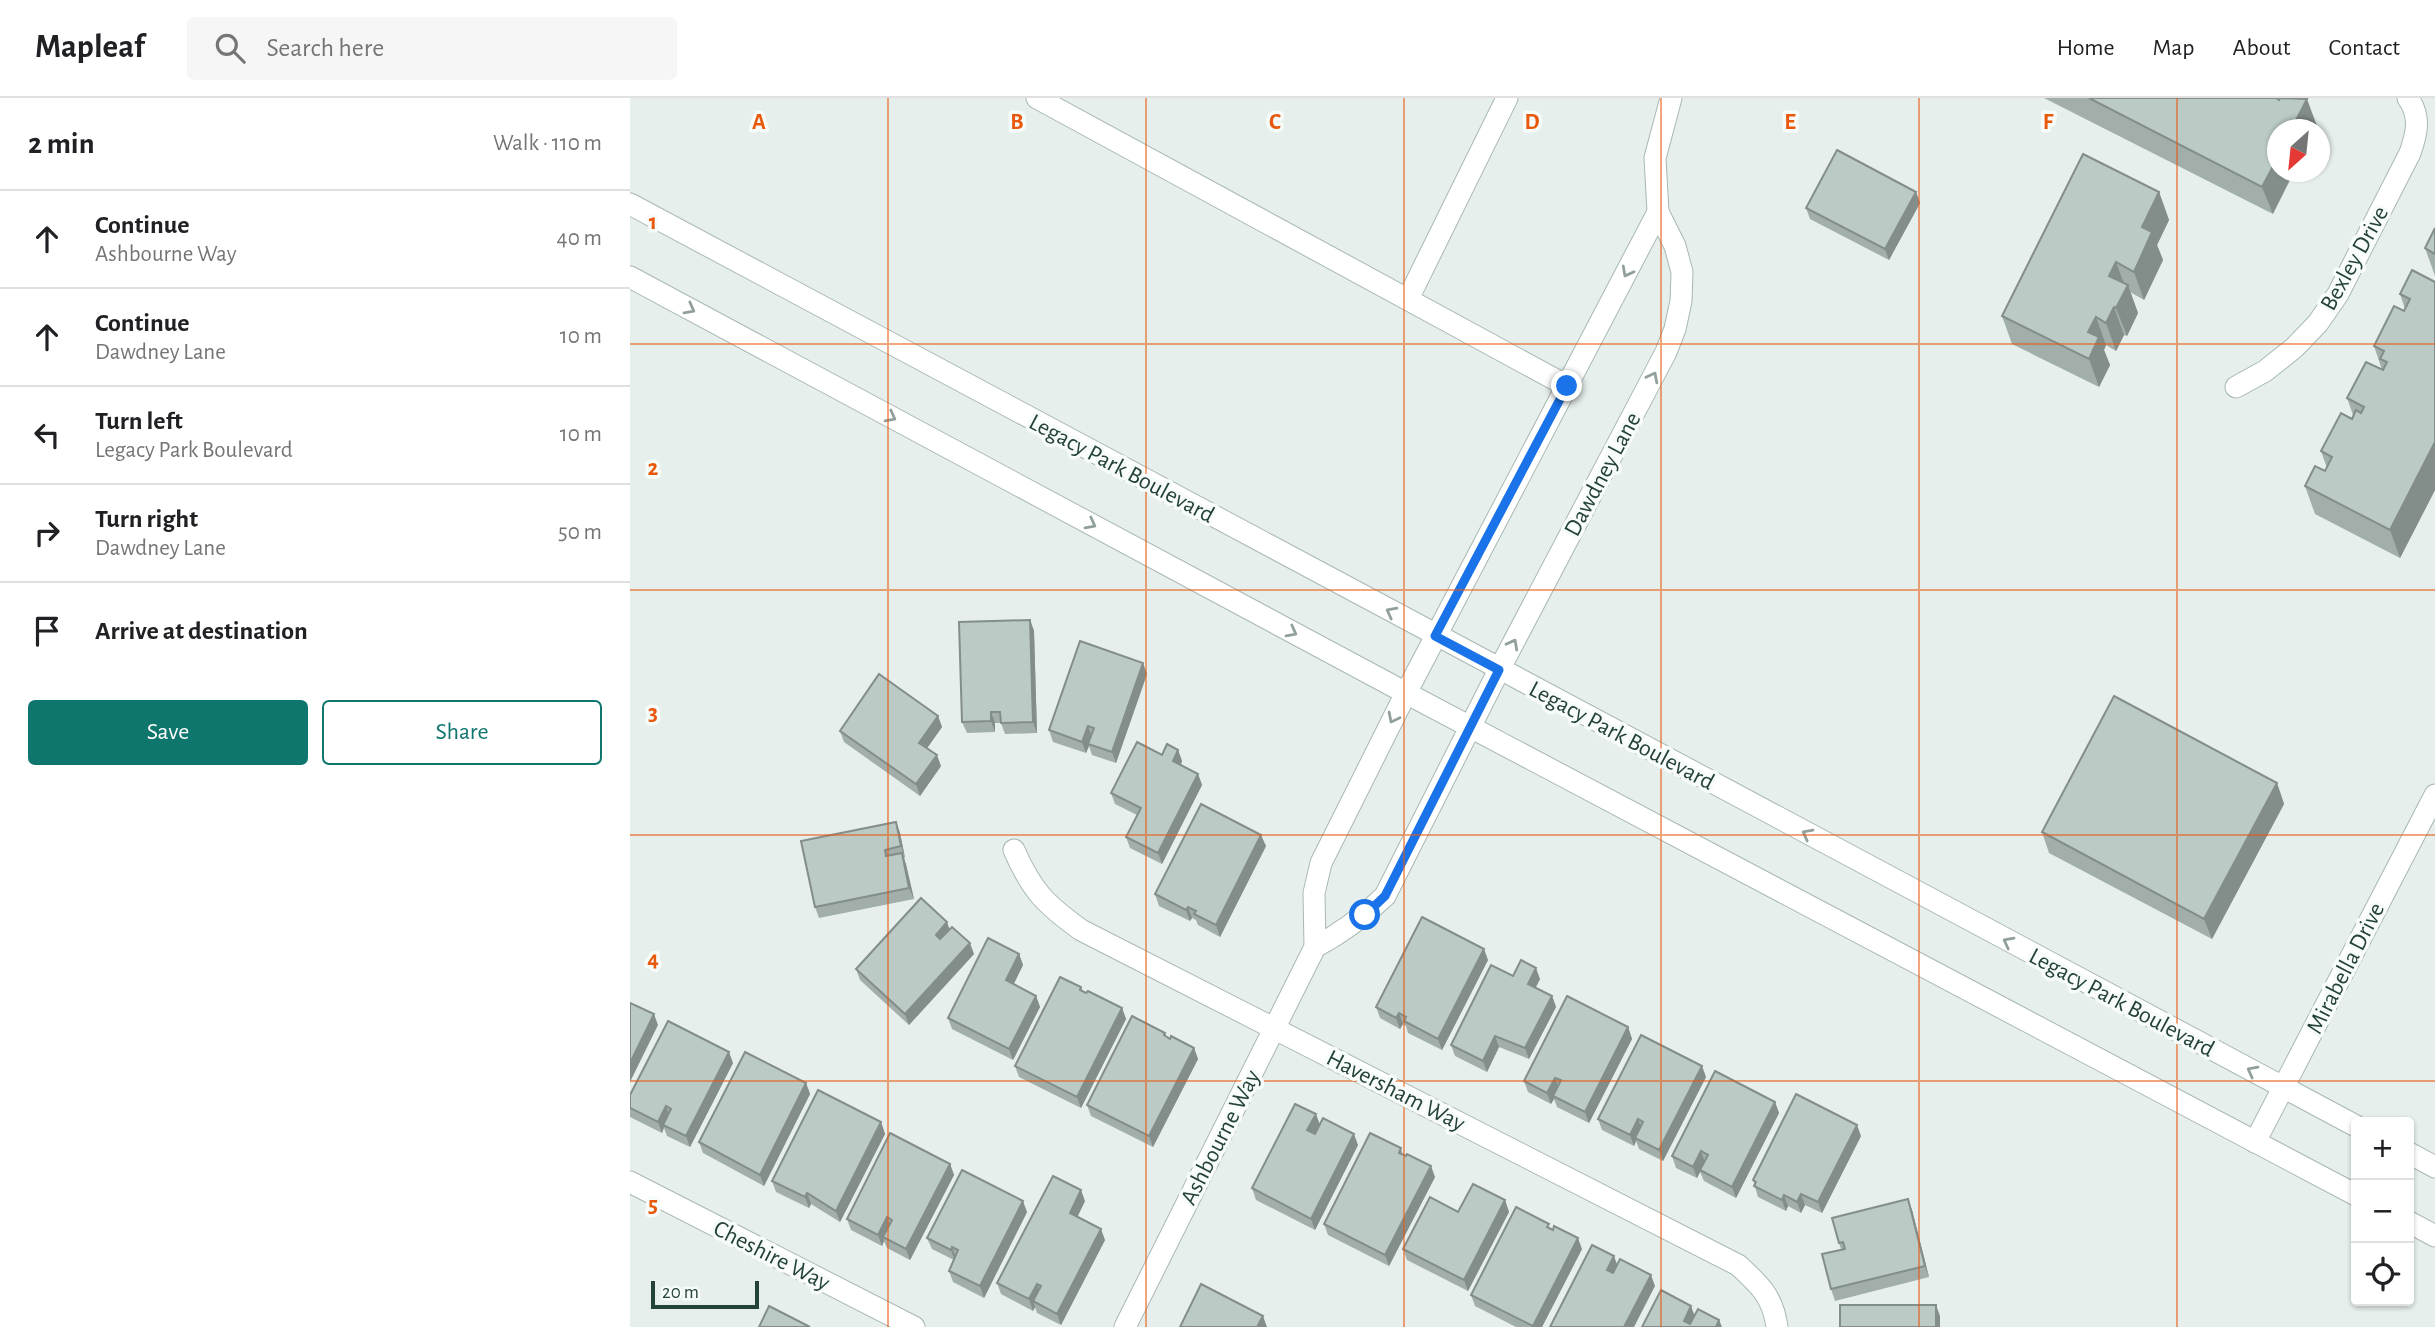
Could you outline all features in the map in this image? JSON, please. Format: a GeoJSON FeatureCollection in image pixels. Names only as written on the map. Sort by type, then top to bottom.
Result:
{"type":"FeatureCollection","features":[{"type":"Feature","properties":{"kind":"street"},"geometry":{"type":"LineString","coordinates":[[1037,98],[1567,386]]}},
{"type":"Feature","properties":{"kind":"street"},"geometry":{"type":"LineString","coordinates":[[1408,299],[1507,98]]}},
{"type":"Feature","properties":{"kind":"street","name":"Dawdney Lane"},"geometry":{"type":"LineString","coordinates":[[1471,726],[1666,352],[1675,329],[1681,301],[1682,272],[1675,246],[1658,212],[1655,158],[1671,98]]}},
{"type":"Feature","properties":{"kind":"street","name":"Bexley Drive"},"geometry":{"type":"LineString","coordinates":[[2236,387],[2265,371],[2294,348],[2318,323],[2338,293],[2410,153],[2418,132],[2416,110],[2408,98]]}},
{"type":"Feature","properties":{"kind":"street","name":"Legacy Park Boulevard"},"geometry":{"type":"LineString","coordinates":[[630,204],[1435,636],[2351,1122]]}},
{"type":"Feature","properties":{"kind":"street"},"geometry":{"type":"LineString","coordinates":[[1435,636],[1658,212]]}},
{"type":"Feature","properties":{"kind":"street"},"geometry":{"type":"LineString","coordinates":[[630,277],[1406,693],[2351,1192]]}},
{"type":"Feature","properties":{"kind":"street","name":"Ashbourne Way"},"geometry":{"type":"LineString","coordinates":[[1125,1327],[1315,947],[1314,893],[1321,863],[1435,636]]}},
{"type":"Feature","properties":{"kind":"street"},"geometry":{"type":"LineString","coordinates":[[1315,947],[1349,928],[1385,896],[1471,726]]}},
{"type":"Feature","properties":{"kind":"street","name":"Mirabella Drive"},"geometry":{"type":"LineString","coordinates":[[2255,1142],[2435,795]]}},
{"type":"Feature","properties":{"kind":"street","name":"Haversham Way"},"geometry":{"type":"LineString","coordinates":[[1014,850],[1036,892],[1054,911],[1082,930],[1738,1265],[1761,1286],[1774,1308],[1777,1327]]}},
{"type":"Feature","properties":{"kind":"street"},"geometry":{"type":"LineString","coordinates":[[2414,1156],[2435,1167]]}},
{"type":"Feature","properties":{"kind":"street","name":"Cheshire Way"},"geometry":{"type":"LineString","coordinates":[[630,1182],[914,1327]]}},
{"type":"Feature","properties":{"kind":"street"},"geometry":{"type":"LineString","coordinates":[[2414,1225],[2435,1236]]}},
{"type":"Feature","properties":{"kind":"building"},"geometry":{"type":"Polygon","coordinates":[[[2089,98],[2307,99],[2297,119],[2267,119],[2267,178],[2262,187],[2089,98]]]}},
{"type":"Feature","properties":{"kind":"building"},"geometry":{"type":"Polygon","coordinates":[[[1837,150],[1916,192],[1885,249],[1806,208],[1837,150]]]}},
{"type":"Feature","properties":{"kind":"building"},"geometry":{"type":"Polygon","coordinates":[[[2083,154],[2159,192],[2142,227],[2152,232],[2134,272],[2116,262],[2109,276],[2128,285],[2106,323],[2096,317],[2088,332],[2099,337],[2089,359],[2002,316],[2083,154]]]}},
{"type":"Feature","properties":{"kind":"building"},"geometry":{"type":"Polygon","coordinates":[[[2435,228],[2435,254],[2425,248],[2435,228]]]}},
{"type":"Feature","properties":{"kind":"building"},"geometry":{"type":"Polygon","coordinates":[[[2412,270],[2435,282],[2435,442],[2390,530],[2305,486],[2315,466],[2325,471],[2332,457],[2321,451],[2341,413],[2352,419],[2356,410],[2361,413],[2364,407],[2347,398],[2366,362],[2383,370],[2387,362],[2380,359],[2384,351],[2374,346],[2394,306],[2404,311],[2410,299],[2400,294],[2412,270]]]}},
{"type":"Feature","properties":{"kind":"building"},"geometry":{"type":"Polygon","coordinates":[[[1030,620],[1033,722],[1001,723],[1000,712],[991,712],[991,721],[962,722],[959,622],[1030,620]]]}},
{"type":"Feature","properties":{"kind":"building"},"geometry":{"type":"Polygon","coordinates":[[[1080,641],[1143,663],[1112,752],[1088,744],[1094,728],[1088,726],[1082,742],[1049,730],[1080,641]]]}},
{"type":"Feature","properties":{"kind":"building"},"geometry":{"type":"Polygon","coordinates":[[[879,674],[938,716],[919,743],[937,755],[916,784],[840,731],[879,674]]]}},
{"type":"Feature","properties":{"kind":"building"},"geometry":{"type":"Polygon","coordinates":[[[2114,696],[2277,783],[2204,919],[2042,832],[2114,696]]]}},
{"type":"Feature","properties":{"kind":"building"},"geometry":{"type":"Polygon","coordinates":[[[1137,742],[1162,755],[1167,744],[1178,750],[1173,761],[1198,774],[1158,853],[1126,837],[1141,808],[1111,793],[1137,742]]]}},
{"type":"Feature","properties":{"kind":"building"},"geometry":{"type":"Polygon","coordinates":[[[1201,804],[1261,835],[1216,925],[1194,914],[1196,911],[1188,907],[1186,910],[1155,894],[1201,804]]]}},
{"type":"Feature","properties":{"kind":"building"},"geometry":{"type":"Polygon","coordinates":[[[896,822],[901,846],[885,850],[886,856],[902,853],[909,888],[815,907],[801,841],[896,822]]]}},
{"type":"Feature","properties":{"kind":"building"},"geometry":{"type":"Polygon","coordinates":[[[921,898],[947,922],[936,935],[940,939],[952,927],[970,943],[905,1014],[856,969],[921,898]]]}},
{"type":"Feature","properties":{"kind":"building"},"geometry":{"type":"Polygon","coordinates":[[[1422,917],[1484,949],[1438,1039],[1404,1021],[1406,1017],[1399,1013],[1396,1018],[1376,1007],[1422,917]]]}},
{"type":"Feature","properties":{"kind":"building"},"geometry":{"type":"Polygon","coordinates":[[[988,938],[1019,954],[1006,980],[1036,996],[1009,1049],[948,1018],[988,938]]]}},
{"type":"Feature","properties":{"kind":"building"},"geometry":{"type":"Polygon","coordinates":[[[1521,960],[1536,968],[1528,984],[1552,996],[1525,1048],[1495,1036],[1483,1061],[1451,1045],[1491,965],[1513,976],[1521,960]]]}},
{"type":"Feature","properties":{"kind":"building"},"geometry":{"type":"Polygon","coordinates":[[[1060,977],[1081,987],[1080,990],[1086,993],[1088,991],[1122,1008],[1077,1097],[1015,1066],[1060,977]]]}},
{"type":"Feature","properties":{"kind":"building"},"geometry":{"type":"Polygon","coordinates":[[[1567,996],[1628,1027],[1585,1112],[1553,1096],[1561,1080],[1555,1078],[1547,1093],[1524,1081],[1567,996]]]}},
{"type":"Feature","properties":{"kind":"building"},"geometry":{"type":"Polygon","coordinates":[[[630,1003],[654,1014],[630,1063],[630,1003]]]}},
{"type":"Feature","properties":{"kind":"building"},"geometry":{"type":"Polygon","coordinates":[[[1132,1016],[1165,1033],[1170,1039],[1171,1036],[1194,1048],[1149,1136],[1087,1105],[1132,1016]]]}},
{"type":"Feature","properties":{"kind":"building"},"geometry":{"type":"Polygon","coordinates":[[[668,1021],[729,1052],[686,1136],[663,1125],[671,1109],[666,1106],[658,1122],[630,1108],[630,1095],[668,1021]]]}},
{"type":"Feature","properties":{"kind":"building"},"geometry":{"type":"Polygon","coordinates":[[[1641,1035],[1702,1066],[1659,1150],[1635,1138],[1643,1122],[1638,1119],[1630,1135],[1598,1119],[1641,1035]]]}},
{"type":"Feature","properties":{"kind":"building"},"geometry":{"type":"Polygon","coordinates":[[[745,1052],[806,1083],[760,1175],[699,1142],[745,1052]]]}},
{"type":"Feature","properties":{"kind":"building"},"geometry":{"type":"Polygon","coordinates":[[[1715,1071],[1775,1102],[1732,1187],[1700,1170],[1708,1155],[1701,1151],[1693,1167],[1672,1156],[1715,1071]]]}},
{"type":"Feature","properties":{"kind":"building"},"geometry":{"type":"Polygon","coordinates":[[[818,1090],[881,1122],[836,1211],[807,1193],[805,1197],[772,1181],[818,1090]]]}},
{"type":"Feature","properties":{"kind":"building"},"geometry":{"type":"Polygon","coordinates":[[[1796,1094],[1857,1125],[1818,1202],[1801,1194],[1797,1202],[1784,1195],[1782,1200],[1754,1186],[1756,1182],[1753,1180],[1796,1094]]]}},
{"type":"Feature","properties":{"kind":"building"},"geometry":{"type":"Polygon","coordinates":[[[1295,1104],[1316,1114],[1307,1130],[1315,1134],[1323,1118],[1354,1134],[1311,1219],[1252,1188],[1295,1104]]]}},
{"type":"Feature","properties":{"kind":"building"},"geometry":{"type":"Polygon","coordinates":[[[890,1133],[950,1164],[906,1249],[883,1237],[892,1220],[887,1217],[878,1235],[847,1219],[890,1133]]]}},
{"type":"Feature","properties":{"kind":"building"},"geometry":{"type":"Polygon","coordinates":[[[1370,1133],[1401,1148],[1399,1153],[1431,1166],[1385,1255],[1324,1224],[1370,1133]]]}},
{"type":"Feature","properties":{"kind":"building"},"geometry":{"type":"Polygon","coordinates":[[[962,1170],[1023,1201],[980,1286],[949,1271],[958,1250],[952,1247],[951,1250],[927,1238],[962,1170]]]}},
{"type":"Feature","properties":{"kind":"building"},"geometry":{"type":"Polygon","coordinates":[[[1053,1176],[1081,1190],[1070,1213],[1101,1229],[1057,1314],[1033,1301],[1041,1286],[1037,1284],[1029,1299],[997,1283],[1053,1176]]]}},
{"type":"Feature","properties":{"kind":"building"},"geometry":{"type":"Polygon","coordinates":[[[1473,1184],[1505,1200],[1464,1280],[1403,1249],[1430,1197],[1458,1212],[1473,1184]]]}},
{"type":"Feature","properties":{"kind":"building"},"geometry":{"type":"Polygon","coordinates":[[[1908,1199],[1925,1266],[1831,1289],[1822,1254],[1845,1249],[1843,1242],[1839,1243],[1832,1218],[1908,1199]]]}},
{"type":"Feature","properties":{"kind":"building"},"geometry":{"type":"Polygon","coordinates":[[[1516,1207],[1549,1224],[1547,1227],[1553,1230],[1554,1226],[1578,1238],[1533,1326],[1471,1295],[1516,1207]]]}},
{"type":"Feature","properties":{"kind":"building"},"geometry":{"type":"Polygon","coordinates":[[[1592,1245],[1614,1256],[1607,1270],[1613,1273],[1620,1259],[1651,1275],[1624,1327],[1550,1327],[1592,1245]]]}},
{"type":"Feature","properties":{"kind":"building"},"geometry":{"type":"Polygon","coordinates":[[[1201,1284],[1263,1316],[1257,1327],[1180,1327],[1201,1284]]]}},
{"type":"Feature","properties":{"kind":"building"},"geometry":{"type":"Polygon","coordinates":[[[1661,1290],[1691,1306],[1684,1321],[1690,1324],[1698,1309],[1719,1320],[1716,1327],[1642,1327],[1661,1290]]]}},
{"type":"Feature","properties":{"kind":"building"},"geometry":{"type":"Polygon","coordinates":[[[1840,1305],[1936,1305],[1936,1327],[1840,1327],[1840,1305]]]}},
{"type":"Feature","properties":{"kind":"building"},"geometry":{"type":"Polygon","coordinates":[[[769,1306],[810,1327],[759,1327],[769,1306]]]}},
{"type":"Feature","properties":{"kind":"route"},"geometry":{"type":"LineString","coordinates":[[1365,915],[1385,896],[1499,670],[1435,636],[1567,386]]}}]}
